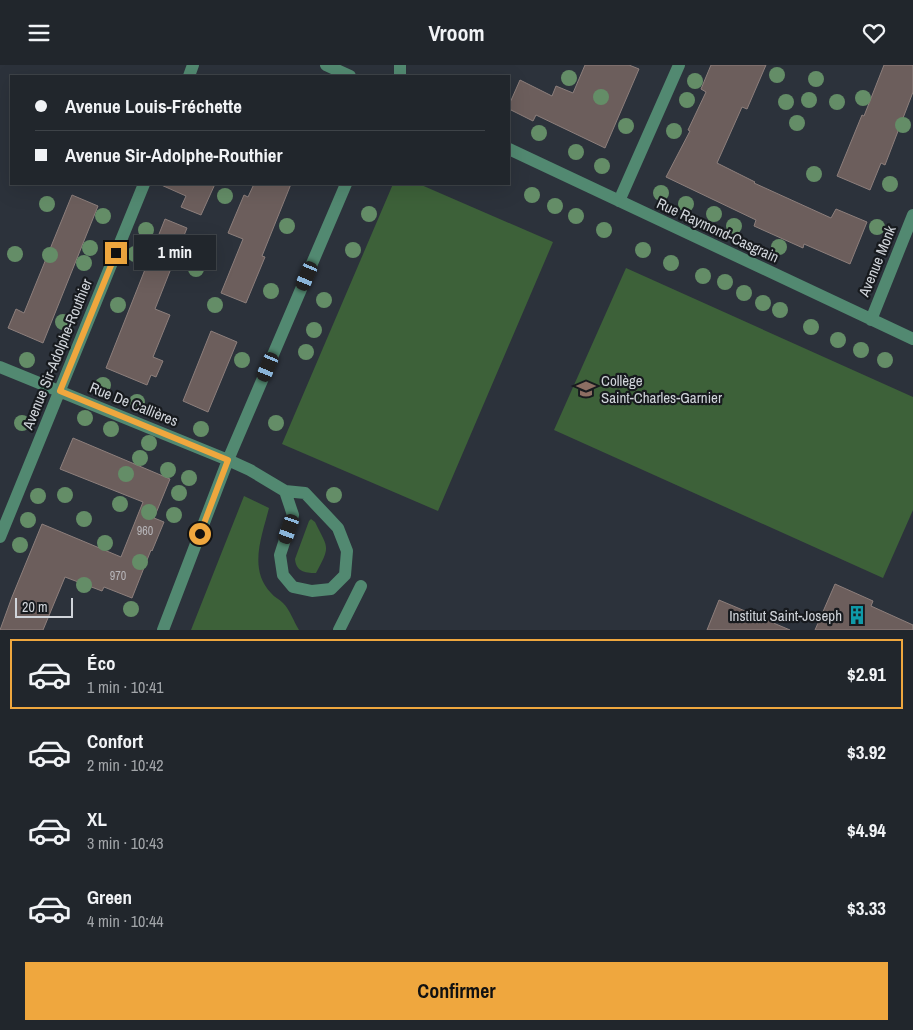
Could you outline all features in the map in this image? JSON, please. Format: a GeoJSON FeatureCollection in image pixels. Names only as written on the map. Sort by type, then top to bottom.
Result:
{"type":"FeatureCollection","features":[{"type":"Feature","properties":{"kind":"street"},"geometry":{"type":"LineString","coordinates":[[326,65],[348,75]]}},
{"type":"Feature","properties":{"kind":"street"},"geometry":{"type":"LineString","coordinates":[[620,201],[679,65]]}},
{"type":"Feature","properties":{"kind":"street","name":"Rue Raymond-Casgrain"},"geometry":{"type":"LineString","coordinates":[[510,149],[913,339]]}},
{"type":"Feature","properties":{"kind":"street","name":"Avenue Sir-Adolphe-Routhier"},"geometry":{"type":"LineString","coordinates":[[0,537],[144,185]]}},
{"type":"Feature","properties":{"kind":"street"},"geometry":{"type":"LineString","coordinates":[[163,630],[228,460],[346,185]]}},
{"type":"Feature","properties":{"kind":"street","name":"Avenue Monk"},"geometry":{"type":"LineString","coordinates":[[871,320],[913,215]]}},
{"type":"Feature","properties":{"kind":"street","name":"Rue De Callières"},"geometry":{"type":"LineString","coordinates":[[0,367],[228,460],[250,470],[285,491],[306,493],[338,528],[347,551],[345,575],[331,589],[312,591],[293,587],[283,575],[280,555],[293,515],[285,491]]}},
{"type":"Feature","properties":{"kind":"street"},"geometry":{"type":"LineString","coordinates":[[339,630],[361,586]]}},
{"type":"Feature","properties":{"kind":"green space"},"geometry":{"type":"Polygon","coordinates":[[[393,185],[421,185],[553,242],[438,511],[282,444],[393,185]]]}},
{"type":"Feature","properties":{"kind":"green space"},"geometry":{"type":"Polygon","coordinates":[[[626,268],[913,397],[913,510],[883,578],[554,430],[626,268]]]}},
{"type":"Feature","properties":{"kind":"green space"},"geometry":{"type":"Polygon","coordinates":[[[244,496],[269,508],[260,541],[258,563],[260,574],[264,584],[271,593],[288,609],[299,630],[191,630],[244,496]]]}},
{"type":"Feature","properties":{"kind":"green space"},"geometry":{"type":"Polygon","coordinates":[[[311,519],[315,522],[326,547],[326,552],[316,573],[301,571],[295,559],[311,519]]]}},
{"type":"Feature","properties":{"kind":"building"},"geometry":{"type":"Polygon","coordinates":[[[585,65],[629,65],[639,69],[605,148],[536,115],[533,121],[510,110],[510,103],[520,80],[552,96],[556,86],[573,93],[585,65]]]}},
{"type":"Feature","properties":{"kind":"building"},"geometry":{"type":"Polygon","coordinates":[[[711,65],[766,65],[747,109],[742,107],[717,163],[754,183],[831,218],[836,209],[867,222],[850,264],[804,244],[803,248],[754,226],[756,220],[666,177],[690,131],[688,130],[706,92],[701,89],[711,65]]]}},
{"type":"Feature","properties":{"kind":"building"},"geometry":{"type":"Polygon","coordinates":[[[884,65],[913,65],[913,92],[885,165],[881,163],[870,190],[837,176],[884,65]]]}},
{"type":"Feature","properties":{"kind":"building"},"geometry":{"type":"Polygon","coordinates":[[[161,185],[215,185],[201,215],[181,207],[186,196],[161,185]]]}},
{"type":"Feature","properties":{"kind":"building"},"geometry":{"type":"Polygon","coordinates":[[[254,185],[291,185],[262,256],[265,257],[246,303],[221,293],[243,239],[228,233],[244,195],[248,197],[254,185]]]}},
{"type":"Feature","properties":{"kind":"building"},"geometry":{"type":"Polygon","coordinates":[[[72,195],[98,206],[43,343],[8,328],[16,309],[24,313],[72,195]]]}},
{"type":"Feature","properties":{"kind":"building"},"geometry":{"type":"Polygon","coordinates":[[[165,219],[187,228],[155,309],[170,315],[153,357],[163,361],[156,377],[151,375],[147,385],[106,368],[165,219]]]}},
{"type":"Feature","properties":{"kind":"building"},"geometry":{"type":"Polygon","coordinates":[[[211,331],[237,342],[208,412],[183,401],[211,331]]]}},
{"type":"Feature","properties":{"kind":"building"},"geometry":{"type":"Polygon","coordinates":[[[73,438],[170,479],[154,518],[164,522],[132,598],[104,587],[102,591],[65,577],[43,630],[0,630],[42,524],[121,557],[143,502],[60,469],[73,438]]]}},
{"type":"Feature","properties":{"kind":"building","name":"Institut Saint-Joseph"},"geometry":{"type":"Polygon","coordinates":[[[835,584],[873,601],[871,606],[913,625],[913,630],[815,630],[835,584]]]}},
{"type":"Feature","properties":{"kind":"building","name":"Institut Saint-Joseph"},"geometry":{"type":"Polygon","coordinates":[[[719,600],[790,630],[707,630],[719,600]]]}},
{"type":"Feature","properties":{"kind":"place","name":"Collège Saint-Charles-Garnier"},"geometry":{"type":"Point","coordinates":[586,389]}},
{"type":"Feature","properties":{"kind":"place","name":"Institut Saint-Joseph"},"geometry":{"type":"Point","coordinates":[857,615]}},
{"type":"Feature","properties":{"kind":"route"},"geometry":{"type":"LineString","coordinates":[[116,253],[60,391],[228,460],[200,534]]}}]}
